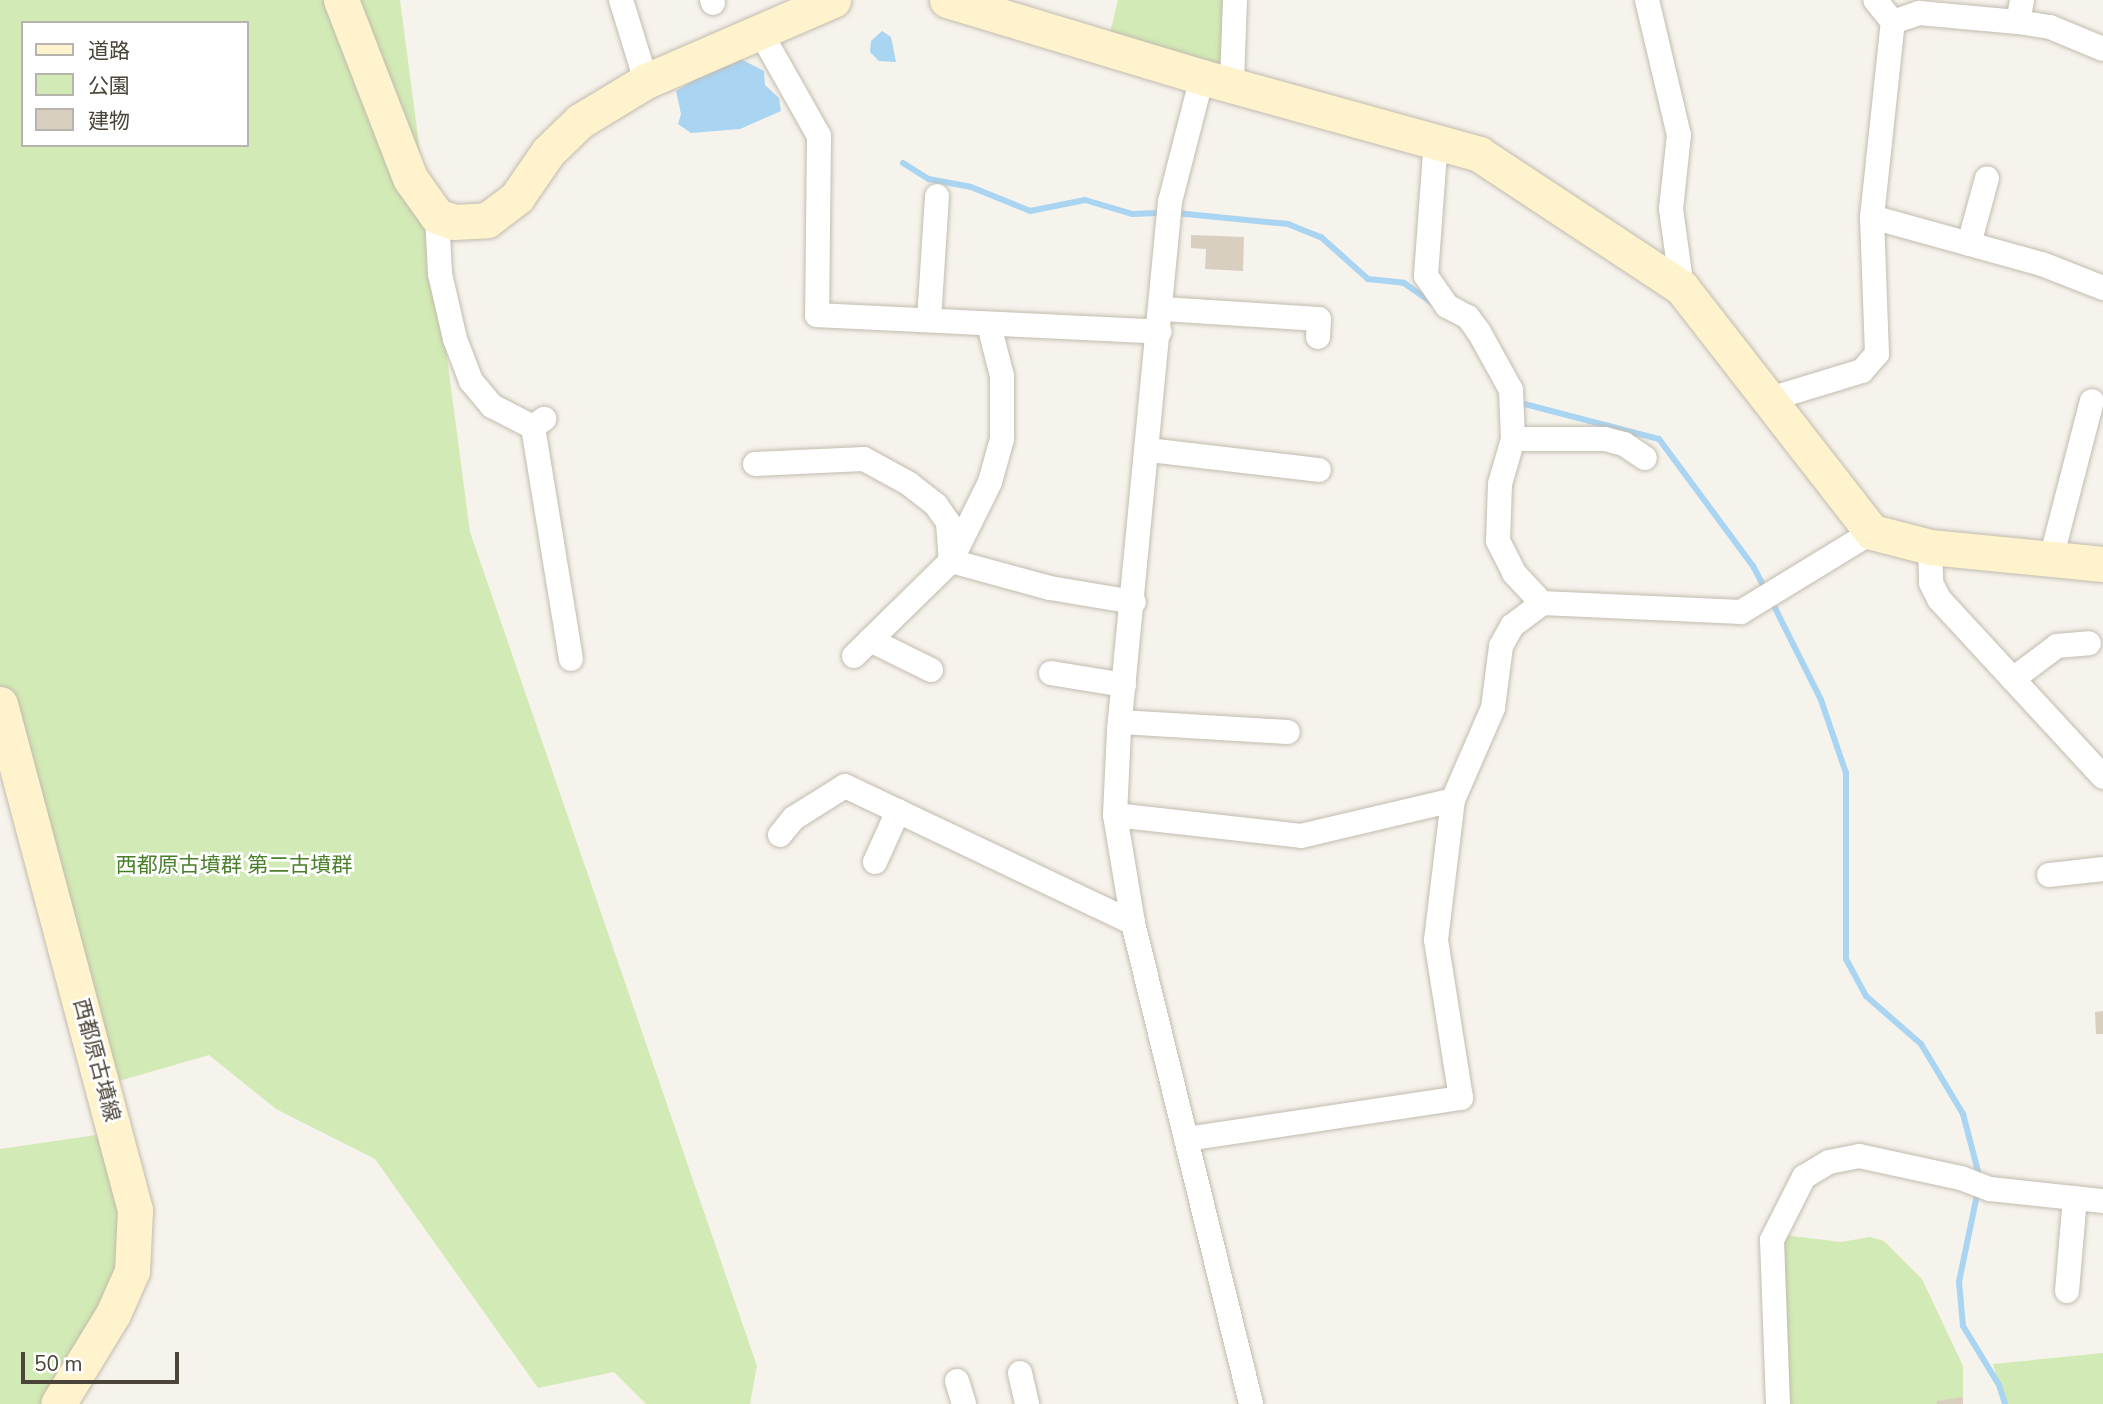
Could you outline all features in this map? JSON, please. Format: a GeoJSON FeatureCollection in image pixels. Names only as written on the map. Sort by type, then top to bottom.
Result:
{"type":"FeatureCollection","features":[{"type":"Feature","properties":{"kind":"street"},"geometry":{"type":"LineString","coordinates":[[341,0],[410,178],[422,201],[438,216],[454,222],[486,220],[517,197],[548,152],[580,121],[646,80],[833,0]]}},
{"type":"Feature","properties":{"kind":"street"},"geometry":{"type":"LineString","coordinates":[[621,0],[646,80]]}},
{"type":"Feature","properties":{"kind":"street"},"geometry":{"type":"LineString","coordinates":[[947,0],[1217,80],[1479,153],[1682,288],[1872,532],[1930,547],[2103,564]]}},
{"type":"Feature","properties":{"kind":"street"},"geometry":{"type":"LineString","coordinates":[[1235,0],[1217,80],[1169,212],[1149,450],[1120,722],[1115,815],[1133,923],[1251,1404]]}},
{"type":"Feature","properties":{"kind":"street"},"geometry":{"type":"LineString","coordinates":[[1647,0],[1679,135],[1671,209],[1682,288]]}},
{"type":"Feature","properties":{"kind":"street"},"geometry":{"type":"LineString","coordinates":[[1770,399],[1862,371],[1877,354],[1872,217],[1893,22],[1875,0]]}},
{"type":"Feature","properties":{"kind":"street"},"geometry":{"type":"LineString","coordinates":[[1893,22],[1919,13],[2020,11],[2050,27],[2103,48]]}},
{"type":"Feature","properties":{"kind":"street"},"geometry":{"type":"LineString","coordinates":[[761,33],[819,136],[817,315],[989,325],[1319,319],[1318,337]]}},
{"type":"Feature","properties":{"kind":"street"},"geometry":{"type":"LineString","coordinates":[[1436,139],[1426,276],[1447,306],[1468,317],[1511,390],[1514,428],[1500,484],[1498,541],[1514,573],[1542,603]]}},
{"type":"Feature","properties":{"kind":"street"},"geometry":{"type":"LineString","coordinates":[[1969,244],[1987,178]]}},
{"type":"Feature","properties":{"kind":"street"},"geometry":{"type":"LineString","coordinates":[[929,320],[937,196]]}},
{"type":"Feature","properties":{"kind":"street"},"geometry":{"type":"LineString","coordinates":[[438,216],[440,274],[455,339],[471,381],[492,406],[539,423],[571,659]]}},
{"type":"Feature","properties":{"kind":"street"},"geometry":{"type":"LineString","coordinates":[[1872,217],[1969,244],[2103,288]]}},
{"type":"Feature","properties":{"kind":"street"},"geometry":{"type":"LineString","coordinates":[[931,670],[862,648],[951,561],[990,482],[1002,439],[1002,376],[989,325]]}},
{"type":"Feature","properties":{"kind":"street"},"geometry":{"type":"LineString","coordinates":[[2050,559],[2092,401]]}},
{"type":"Feature","properties":{"kind":"street"},"geometry":{"type":"LineString","coordinates":[[1514,428],[1605,439],[1624,444],[1645,458]]}},
{"type":"Feature","properties":{"kind":"street"},"geometry":{"type":"LineString","coordinates":[[1149,450],[1319,470]]}},
{"type":"Feature","properties":{"kind":"street"},"geometry":{"type":"LineString","coordinates":[[755,464],[864,459],[936,505],[948,522],[951,561]]}},
{"type":"Feature","properties":{"kind":"street"},"geometry":{"type":"LineString","coordinates":[[1186,1139],[1461,1098],[1436,940],[1453,800],[1493,708],[1501,646],[1512,626],[1542,603],[1741,612],[1872,532]]}},
{"type":"Feature","properties":{"kind":"street"},"geometry":{"type":"LineString","coordinates":[[1930,547],[1931,583],[1939,599],[2103,777]]}},
{"type":"Feature","properties":{"kind":"street"},"geometry":{"type":"LineString","coordinates":[[951,561],[1051,588],[1134,602]]}},
{"type":"Feature","properties":{"kind":"street"},"geometry":{"type":"LineString","coordinates":[[2012,679],[2057,646],[2089,643]]}},
{"type":"Feature","properties":{"kind":"street"},"geometry":{"type":"LineString","coordinates":[[1051,673],[1124,685]]}},
{"type":"Feature","properties":{"kind":"street","name":"西都原古墳線"},"geometry":{"type":"LineString","coordinates":[[0,704],[135,1210],[132,1271],[113,1314],[58,1404]]}},
{"type":"Feature","properties":{"kind":"street"},"geometry":{"type":"LineString","coordinates":[[1120,722],[1288,732]]}},
{"type":"Feature","properties":{"kind":"street"},"geometry":{"type":"LineString","coordinates":[[780,835],[794,818],[845,786],[1133,923]]}},
{"type":"Feature","properties":{"kind":"street"},"geometry":{"type":"LineString","coordinates":[[1115,815],[1301,836],[1453,800]]}},
{"type":"Feature","properties":{"kind":"street"},"geometry":{"type":"LineString","coordinates":[[875,862],[898,811]]}},
{"type":"Feature","properties":{"kind":"street"},"geometry":{"type":"LineString","coordinates":[[2049,875],[2103,869]]}},
{"type":"Feature","properties":{"kind":"street"},"geometry":{"type":"LineString","coordinates":[[1778,1404],[1772,1240],[1804,1177],[1829,1162],[1859,1156],[1979,1186],[2103,1201]]}},
{"type":"Feature","properties":{"kind":"street"},"geometry":{"type":"LineString","coordinates":[[2067,1291],[2075,1198]]}},
{"type":"Feature","properties":{"kind":"street"},"geometry":{"type":"LineString","coordinates":[[1020,1373],[1027,1404]]}},
{"type":"Feature","properties":{"kind":"green space","name":"西都原古墳群 第二古墳群"},"geometry":{"type":"Polygon","coordinates":[[[0,0],[400,0],[470,532],[757,1366],[750,1404],[646,1404],[614,1372],[538,1388],[375,1159],[276,1109],[209,1055],[105,1085],[0,704],[0,0]]]}},
{"type":"Feature","properties":{"kind":"green space"},"geometry":{"type":"Polygon","coordinates":[[[1118,0],[1227,0],[1225,67],[1110,33],[1118,0]]]}},
{"type":"Feature","properties":{"kind":"green space"},"geometry":{"type":"Polygon","coordinates":[[[117,1132],[132,1271],[58,1404],[0,1404],[0,1149],[117,1132]]]}},
{"type":"Feature","properties":{"kind":"green space"},"geometry":{"type":"Polygon","coordinates":[[[1784,1235],[1841,1242],[1870,1237],[1884,1241],[1922,1279],[1963,1366],[1963,1404],[1788,1404],[1784,1235]]]}},
{"type":"Feature","properties":{"kind":"green space"},"geometry":{"type":"Polygon","coordinates":[[[2103,1353],[2103,1404],[2005,1404],[1993,1364],[2103,1353]]]}},
{"type":"Feature","properties":{"kind":"water"},"geometry":{"type":"Polygon","coordinates":[[[882,31],[891,37],[896,62],[879,61],[870,52],[871,41],[882,31]]]}},
{"type":"Feature","properties":{"kind":"water"},"geometry":{"type":"Polygon","coordinates":[[[735,56],[764,71],[765,85],[779,98],[781,111],[740,129],[691,133],[678,124],[681,114],[676,91],[735,56]]]}},
{"type":"Feature","properties":{"kind":"building"},"geometry":{"type":"Polygon","coordinates":[[[1191,235],[1244,237],[1243,271],[1205,269],[1206,249],[1191,248],[1191,235]]]}},
{"type":"Feature","properties":{"kind":"building"},"geometry":{"type":"Polygon","coordinates":[[[2103,1011],[2103,1034],[2096,1034],[2095,1012],[2103,1011]]]}},
{"type":"Feature","properties":{"kind":"building"},"geometry":{"type":"Polygon","coordinates":[[[1963,1397],[1963,1404],[1937,1404],[1936,1401],[1963,1397]]]}},
{"type":"Feature","properties":{"kind":"waterway"},"geometry":{"type":"LineString","coordinates":[[903,163],[929,179],[971,187],[1030,211],[1085,200],[1132,214],[1165,213]]}},
{"type":"Feature","properties":{"kind":"waterway"},"geometry":{"type":"LineString","coordinates":[[1176,213],[1288,224],[1321,237],[1368,279],[1404,283],[1433,303]]}},
{"type":"Feature","properties":{"kind":"waterway"},"geometry":{"type":"LineString","coordinates":[[1517,402],[1659,439],[1753,566],[1766,590]]}},
{"type":"Feature","properties":{"kind":"waterway"},"geometry":{"type":"LineString","coordinates":[[1771,600],[1821,700],[1846,773],[1846,959],[1866,996],[1921,1044],[1963,1114],[1980,1179]]}},
{"type":"Feature","properties":{"kind":"waterway"},"geometry":{"type":"LineString","coordinates":[[1978,1190],[1959,1282],[1963,1326],[1999,1385],[2005,1404]]}}]}
